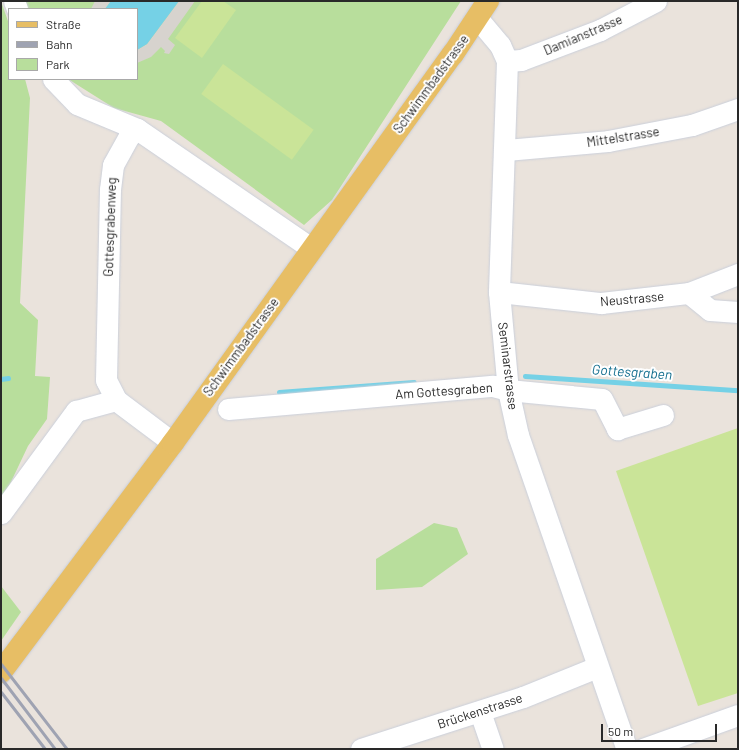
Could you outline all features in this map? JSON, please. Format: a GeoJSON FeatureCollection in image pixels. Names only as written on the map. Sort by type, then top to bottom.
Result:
{"type":"FeatureCollection","features":[{"type":"Feature","properties":{"kind":"main road","name":"Schwimmbadstrasse"},"geometry":{"type":"LineString","coordinates":[[1,672],[172,443],[483,10]]}},
{"type":"Feature","properties":{"kind":"street","name":"Damianstrasse"},"geometry":{"type":"LineString","coordinates":[[507,61],[521,60],[600,30],[656,1]]}},
{"type":"Feature","properties":{"kind":"street","name":"Seminarstrasse"},"geometry":{"type":"LineString","coordinates":[[483,10],[507,61],[506,150],[499,292],[508,390],[518,436],[627,749]]}},
{"type":"Feature","properties":{"kind":"street"},"geometry":{"type":"LineString","coordinates":[[54,80],[77,104],[137,129],[312,250]]}},
{"type":"Feature","properties":{"kind":"street","name":"Mittelstrasse"},"geometry":{"type":"LineString","coordinates":[[506,150],[608,141],[692,125],[738,109]]}},
{"type":"Feature","properties":{"kind":"street","name":"Gottesgrabenweg"},"geometry":{"type":"LineString","coordinates":[[137,129],[129,136],[113,165],[110,189],[106,380],[116,400],[172,443]]}},
{"type":"Feature","properties":{"kind":"street","name":"Neustrasse"},"geometry":{"type":"LineString","coordinates":[[499,292],[601,303],[688,293],[738,274]]}},
{"type":"Feature","properties":{"kind":"street"},"geometry":{"type":"LineString","coordinates":[[688,293],[710,310],[738,312]]}},
{"type":"Feature","properties":{"kind":"street","name":"Am Gottesgraben"},"geometry":{"type":"LineString","coordinates":[[228,409],[494,386],[508,390],[602,399],[617,429],[663,415]]}},
{"type":"Feature","properties":{"kind":"street"},"geometry":{"type":"LineString","coordinates":[[1,513],[76,411],[116,400]]}},
{"type":"Feature","properties":{"kind":"street","name":"Brückenstrasse"},"geometry":{"type":"LineString","coordinates":[[374,747],[480,712],[598,667]]}},
{"type":"Feature","properties":{"kind":"street"},"geometry":{"type":"LineString","coordinates":[[480,712],[493,749]]}},
{"type":"Feature","properties":{"kind":"street"},"geometry":{"type":"LineString","coordinates":[[643,749],[738,715]]}},
{"type":"Feature","properties":{"kind":"green space"},"geometry":{"type":"Polygon","coordinates":[[[1,1],[8,21],[8,80],[25,80],[30,98],[20,303],[38,320],[35,376],[50,377],[47,419],[28,446],[1,503],[1,1]]]}},
{"type":"Feature","properties":{"kind":"green space"},"geometry":{"type":"Polygon","coordinates":[[[25,1],[461,1],[332,200],[304,225],[161,121],[114,108],[70,80],[138,80],[138,8],[28,8],[25,1]]]}},
{"type":"Feature","properties":{"kind":"green space"},"geometry":{"type":"Polygon","coordinates":[[[202,1],[223,1],[236,10],[202,58],[175,38],[202,1]]]}},
{"type":"Feature","properties":{"kind":"green space"},"geometry":{"type":"Polygon","coordinates":[[[223,64],[314,130],[292,160],[201,94],[223,64]]]}},
{"type":"Feature","properties":{"kind":"green space"},"geometry":{"type":"Polygon","coordinates":[[[738,428],[738,693],[698,706],[616,471],[738,428]]]}},
{"type":"Feature","properties":{"kind":"green space"},"geometry":{"type":"Polygon","coordinates":[[[434,523],[457,528],[468,554],[422,587],[376,590],[376,559],[434,523]]]}},
{"type":"Feature","properties":{"kind":"green space"},"geometry":{"type":"Polygon","coordinates":[[[1,586],[21,612],[1,641],[1,586]]]}},
{"type":"Feature","properties":{"kind":"shaded area"},"geometry":{"type":"Polygon","coordinates":[[[95,1],[111,1],[106,8],[92,8],[95,1]]]}},
{"type":"Feature","properties":{"kind":"shaded area"},"geometry":{"type":"Polygon","coordinates":[[[179,1],[195,1],[168,39],[175,45],[169,54],[164,53],[165,51],[161,47],[151,57],[138,63],[138,49],[147,44],[179,1]]]}},
{"type":"Feature","properties":{"kind":"water"},"geometry":{"type":"Polygon","coordinates":[[[111,1],[179,1],[147,44],[138,49],[138,8],[106,8],[111,1]]]}},
{"type":"Feature","properties":{"kind":"waterway","name":"Gottesgraben"},"geometry":{"type":"LineString","coordinates":[[525,376],[738,390]]}},
{"type":"Feature","properties":{"kind":"waterway","name":"Gottesgraben"},"geometry":{"type":"LineString","coordinates":[[1,379],[8,378]]}},
{"type":"Feature","properties":{"kind":"waterway","name":"Gottesgraben"},"geometry":{"type":"LineString","coordinates":[[279,392],[414,382]]}},
{"type":"Feature","properties":{"kind":"railway"},"geometry":{"type":"LineString","coordinates":[[1,664],[67,749]]}},
{"type":"Feature","properties":{"kind":"railway"},"geometry":{"type":"LineString","coordinates":[[1,678],[55,749]]}},
{"type":"Feature","properties":{"kind":"railway"},"geometry":{"type":"LineString","coordinates":[[1,692],[45,749]]}}]}
